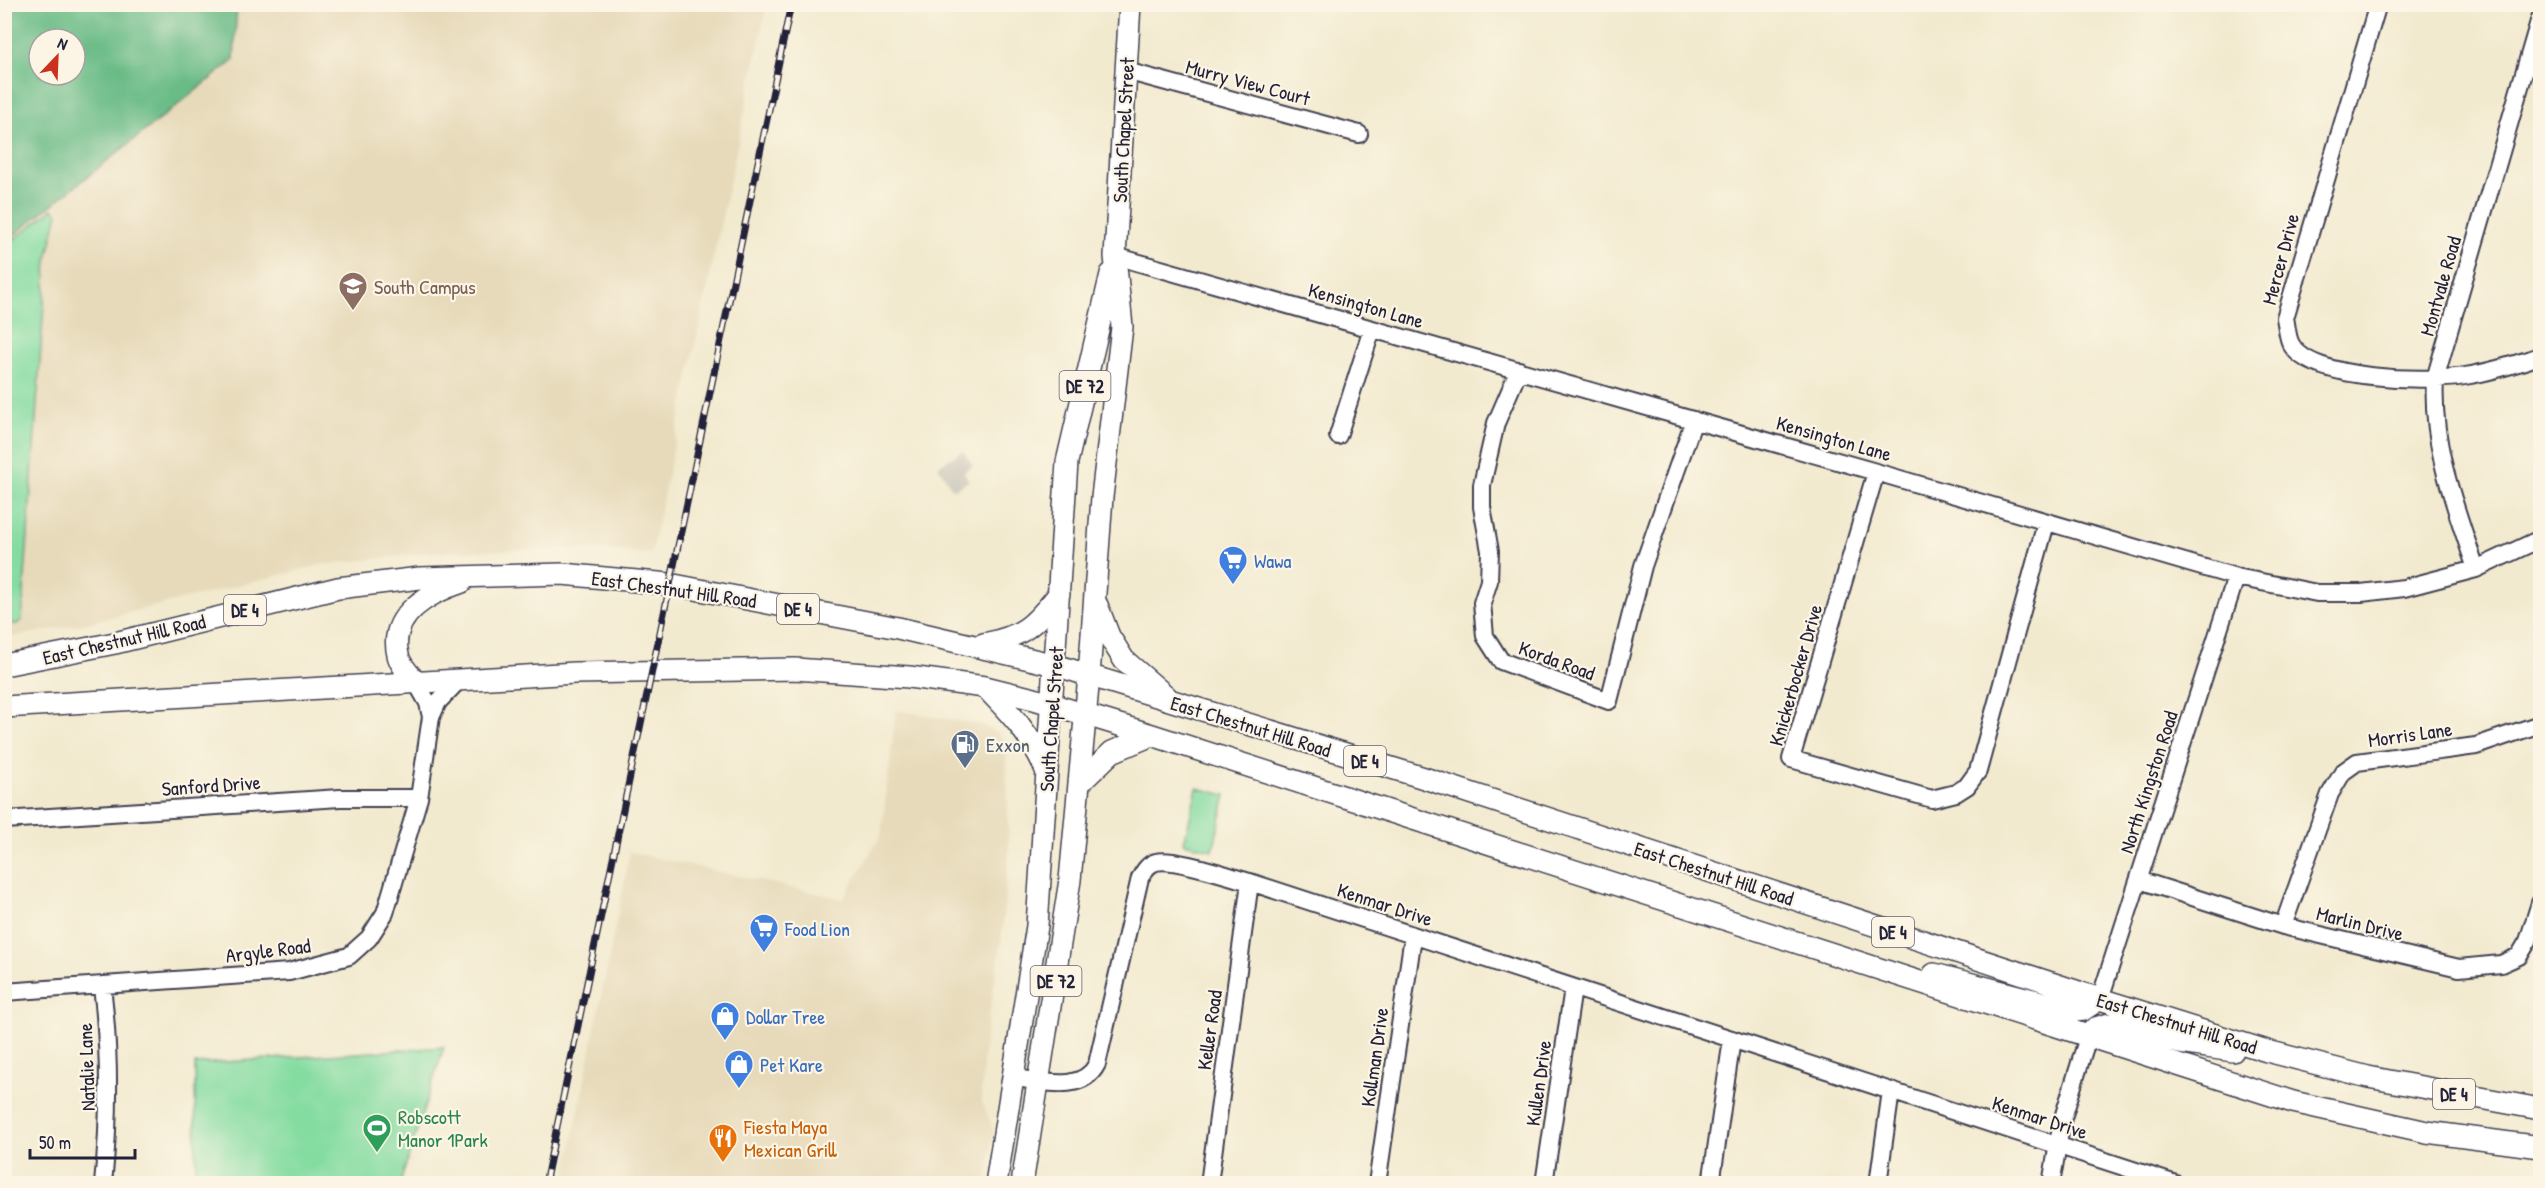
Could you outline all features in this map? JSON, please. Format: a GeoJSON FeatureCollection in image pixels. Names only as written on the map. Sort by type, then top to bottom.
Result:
{"type":"FeatureCollection","features":[{"type":"Feature","properties":{"kind":"main road","name":"South Chapel Street"},"geometry":{"type":"LineString","coordinates":[[1023,1184],[1070,880],[1086,715],[1102,497],[1122,327],[1116,256],[1130,4]]}},
{"type":"Feature","properties":{"kind":"main road","name":"South Chapel Street"},"geometry":{"type":"LineString","coordinates":[[996,1184],[1037,926],[1067,462],[1116,256]]}},
{"type":"Feature","properties":{"kind":"main road"},"geometry":{"type":"LineString","coordinates":[[416,682],[398,656],[397,640],[403,622],[416,604],[437,590],[489,574]]}},
{"type":"Feature","properties":{"kind":"main road","name":"East Chestnut Hill Road"},"geometry":{"type":"LineString","coordinates":[[4,665],[115,643],[338,588],[420,578],[489,574],[562,574],[669,584],[976,645],[1055,665],[1420,777],[2100,999],[2267,1051],[2368,1077],[2541,1109]]}},
{"type":"Feature","properties":{"kind":"main road"},"geometry":{"type":"LineString","coordinates":[[976,645],[1010,638],[1030,628],[1059,594]]}},
{"type":"Feature","properties":{"kind":"main road"},"geometry":{"type":"LineString","coordinates":[[1095,598],[1109,636],[1124,660],[1175,703]]}},
{"type":"Feature","properties":{"kind":"main road","name":"East Chestnut Hill Road"},"geometry":{"type":"LineString","coordinates":[[4,707],[460,679],[652,670],[795,669],[909,677],[985,687],[1052,704],[1152,735],[2293,1102],[2427,1132],[2541,1147]]}},
{"type":"Feature","properties":{"kind":"main road"},"geometry":{"type":"LineString","coordinates":[[985,687],[1023,727],[1035,744],[1047,773]]}},
{"type":"Feature","properties":{"kind":"main road"},"geometry":{"type":"LineString","coordinates":[[1079,784],[1112,752],[1152,735]]}},
{"type":"Feature","properties":{"kind":"main road"},"geometry":{"type":"LineString","coordinates":[[1871,966],[1938,974],[2075,1011],[2091,1006],[2100,999]]}},
{"type":"Feature","properties":{"kind":"main road"},"geometry":{"type":"LineString","coordinates":[[2088,1037],[2095,1028],[2109,1024],[2180,1043],[2225,1051],[2267,1051]]}},
{"type":"Feature","properties":{"kind":"street","name":"Mercer Drive"},"geometry":{"type":"LineString","coordinates":[[2378,4],[2315,209],[2285,318],[2291,345],[2312,363],[2356,375],[2435,378],[2491,371],[2541,357]]}},
{"type":"Feature","properties":{"kind":"street","name":"Montvale Road"},"geometry":{"type":"LineString","coordinates":[[2476,569],[2440,455],[2433,412],[2435,378],[2541,18]]}},
{"type":"Feature","properties":{"kind":"street","name":"Murry View Court"},"geometry":{"type":"LineString","coordinates":[[1126,70],[1359,134]]}},
{"type":"Feature","properties":{"kind":"street","name":"Kensington Lane"},"geometry":{"type":"LineString","coordinates":[[1116,256],[2236,577],[2317,593],[2361,593],[2404,588],[2476,569],[2541,539]]}},
{"type":"Feature","properties":{"kind":"street"},"geometry":{"type":"LineString","coordinates":[[1338,436],[1372,329]]}},
{"type":"Feature","properties":{"kind":"street","name":"Korda Road"},"geometry":{"type":"LineString","coordinates":[[1518,370],[1496,423],[1482,485],[1482,507],[1490,551],[1490,581],[1482,603],[1485,636],[1501,661],[1609,701],[1643,566],[1694,420]]}},
{"type":"Feature","properties":{"kind":"street","name":"Knickerbocker Drive"},"geometry":{"type":"LineString","coordinates":[[1876,472],[1791,759],[1932,799],[1956,793],[1967,786],[1978,771],[2046,522]]}},
{"type":"Feature","properties":{"kind":"street","name":"North Kingston Road"},"geometry":{"type":"LineString","coordinates":[[2100,999],[2236,577]]}},
{"type":"Feature","properties":{"kind":"street","name":"Argyle Road"},"geometry":{"type":"LineString","coordinates":[[4,992],[289,972],[349,956],[369,938],[385,913],[419,798],[431,717],[438,702],[460,679]]}},
{"type":"Feature","properties":{"kind":"street","name":"Argyle Road"},"geometry":{"type":"LineString","coordinates":[[416,682],[428,703],[431,717]]}},
{"type":"Feature","properties":{"kind":"street","name":"Morris Lane"},"geometry":{"type":"LineString","coordinates":[[2283,926],[2330,794],[2343,772],[2357,762],[2476,746],[2541,724]]}},
{"type":"Feature","properties":{"kind":"street","name":"Sanford Drive"},"geometry":{"type":"LineString","coordinates":[[4,819],[340,798],[419,798]]}},
{"type":"Feature","properties":{"kind":"street","name":"Kenmar Drive"},"geometry":{"type":"LineString","coordinates":[[1014,1078],[1078,1083],[1092,1074],[1097,1064],[1134,894],[1147,867],[1158,861],[1175,862],[1250,882],[2176,1184]]}},
{"type":"Feature","properties":{"kind":"street","name":"Marlin Drive"},"geometry":{"type":"LineString","coordinates":[[2139,880],[2283,926],[2459,968],[2501,964],[2519,956],[2528,941],[2541,903]]}},
{"type":"Feature","properties":{"kind":"street","name":"Keller Road"},"geometry":{"type":"LineString","coordinates":[[1209,1184],[1250,882]]}},
{"type":"Feature","properties":{"kind":"street","name":"Kollman Drive"},"geometry":{"type":"LineString","coordinates":[[1377,1184],[1413,936]]}},
{"type":"Feature","properties":{"kind":"street","name":"Natalie Lane"},"geometry":{"type":"LineString","coordinates":[[102,986],[106,1017],[110,1120],[103,1184]]}},
{"type":"Feature","properties":{"kind":"street","name":"Kullen Drive"},"geometry":{"type":"LineString","coordinates":[[1544,1184],[1573,988]]}},
{"type":"Feature","properties":{"kind":"street"},"geometry":{"type":"LineString","coordinates":[[2051,1184],[2056,1145],[2088,1037]]}},
{"type":"Feature","properties":{"kind":"street"},"geometry":{"type":"LineString","coordinates":[[1711,1184],[1732,1039]]}},
{"type":"Feature","properties":{"kind":"street"},"geometry":{"type":"LineString","coordinates":[[1878,1184],[1891,1091]]}},
{"type":"Feature","properties":{"kind":"shaded area","name":"South Campus"},"geometry":{"type":"Polygon","coordinates":[[[5,5],[767,5],[651,554],[583,548],[436,552],[321,565],[84,624],[5,638],[5,5]]]}},
{"type":"Feature","properties":{"kind":"shaded area"},"geometry":{"type":"Polygon","coordinates":[[[963,451],[973,466],[964,472],[969,481],[953,490],[938,466],[963,451]]]}},
{"type":"Feature","properties":{"kind":"shaded area"},"geometry":{"type":"Polygon","coordinates":[[[896,710],[982,725],[998,733],[1006,743],[1009,853],[1001,945],[985,1039],[981,1099],[994,1131],[986,1183],[564,1184],[630,852],[843,899],[881,835],[896,710]]]}},
{"type":"Feature","properties":{"kind":"green space"},"geometry":{"type":"Polygon","coordinates":[[[5,4],[237,5],[234,60],[5,242],[5,4]]]}},
{"type":"Feature","properties":{"kind":"green space"},"geometry":{"type":"Polygon","coordinates":[[[53,209],[58,213],[47,259],[22,620],[17,624],[5,623],[5,246],[53,209]]]}},
{"type":"Feature","properties":{"kind":"green space"},"geometry":{"type":"Polygon","coordinates":[[[1197,788],[1226,795],[1213,850],[1184,843],[1197,788]]]}},
{"type":"Feature","properties":{"kind":"green space"},"geometry":{"type":"Polygon","coordinates":[[[444,1047],[400,1183],[196,1183],[195,1064],[444,1047]]]}},
{"type":"Feature","properties":{"kind":"railway"},"geometry":{"type":"LineString","coordinates":[[545,1184],[791,4]]}},
{"type":"Feature","properties":{"kind":"place","name":"South Campus"},"geometry":{"type":"Point","coordinates":[353,312]}},
{"type":"Feature","properties":{"kind":"place","name":"Wawa"},"geometry":{"type":"Point","coordinates":[1233,586]}},
{"type":"Feature","properties":{"kind":"place","name":"Exxon"},"geometry":{"type":"Point","coordinates":[965,770]}},
{"type":"Feature","properties":{"kind":"place","name":"Food Lion"},"geometry":{"type":"Point","coordinates":[764,954]}},
{"type":"Feature","properties":{"kind":"place","name":"Dollar Tree"},"geometry":{"type":"Point","coordinates":[725,1042]}},
{"type":"Feature","properties":{"kind":"place","name":"Pet Kare"},"geometry":{"type":"Point","coordinates":[739,1090]}},
{"type":"Feature","properties":{"kind":"place","name":"Robscott Manor 1Park"},"geometry":{"type":"Point","coordinates":[377,1154]}},
{"type":"Feature","properties":{"kind":"place","name":"Fiesta Maya Mexican Grill"},"geometry":{"type":"Point","coordinates":[723,1164]}}]}
